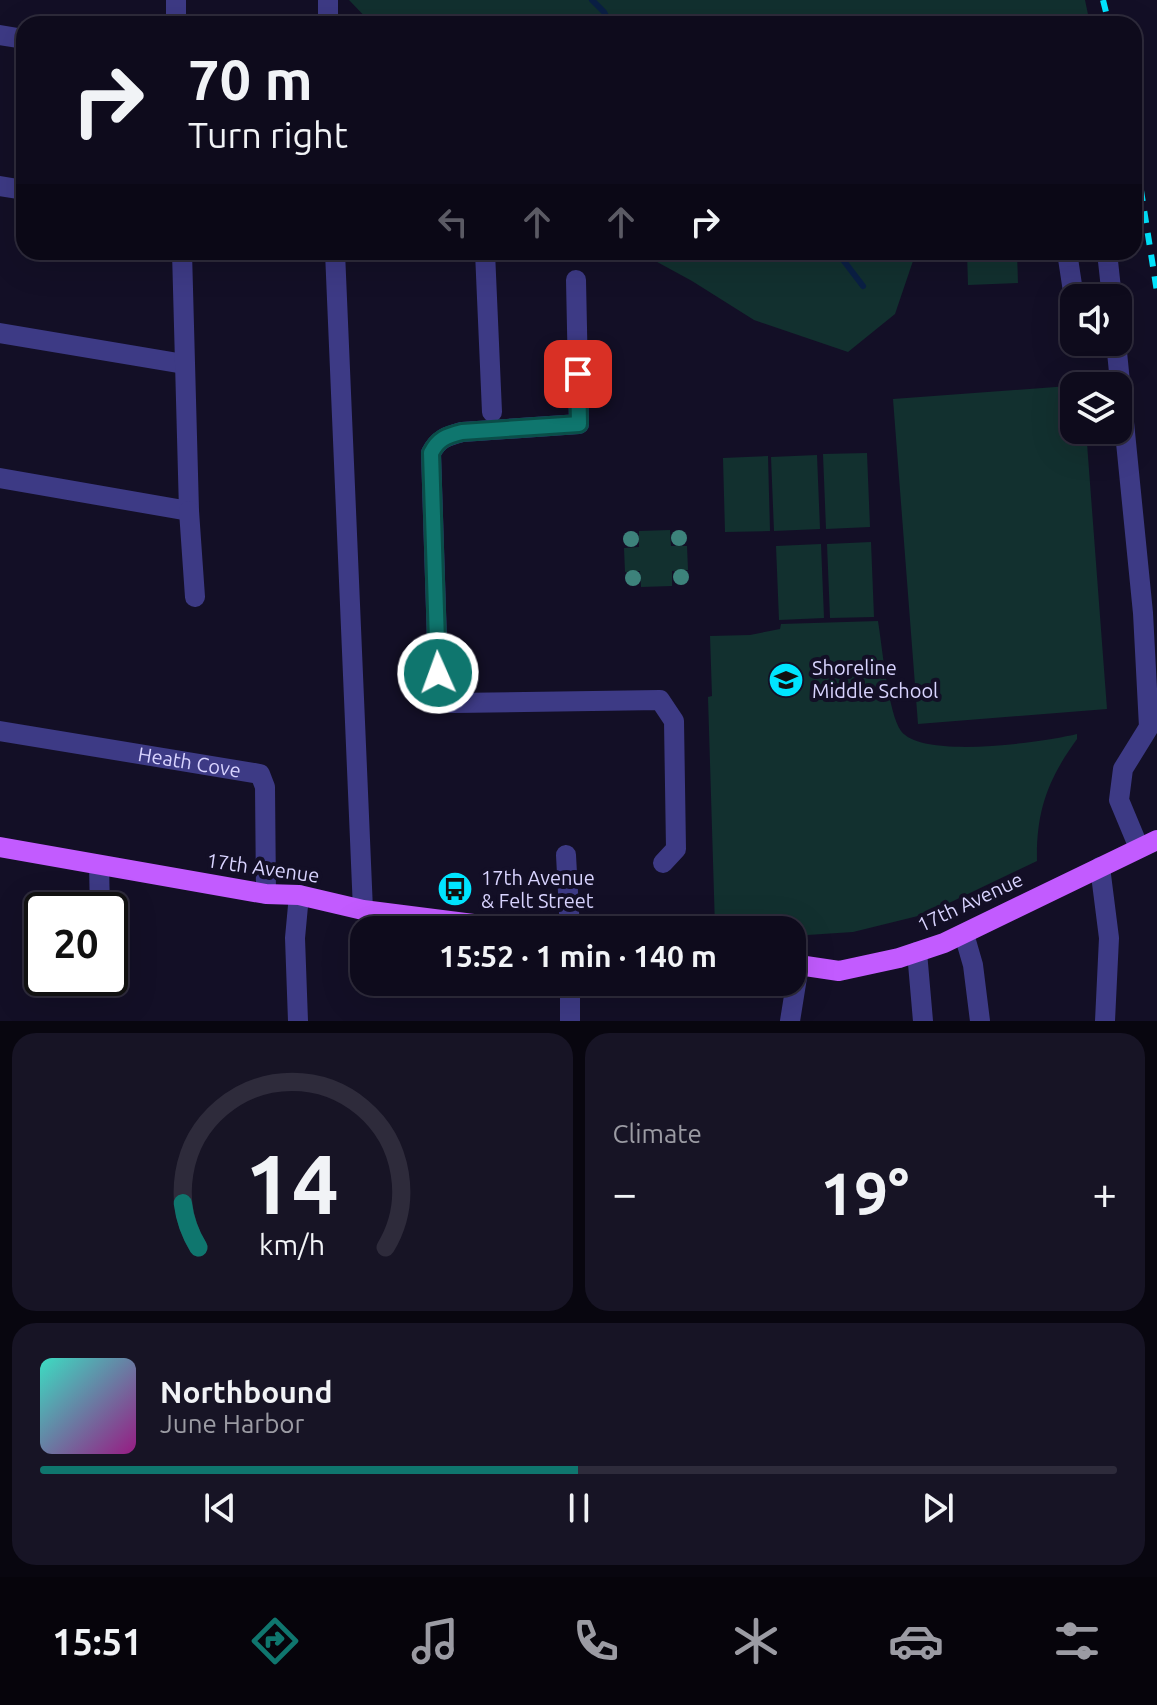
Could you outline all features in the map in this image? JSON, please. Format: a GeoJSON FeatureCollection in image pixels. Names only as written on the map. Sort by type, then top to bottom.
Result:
{"type":"FeatureCollection","features":[{"type":"Feature","properties":{"kind":"main road","name":"17th Avenue"},"geometry":{"type":"LineString","coordinates":[[806,966],[839,971],[917,952],[964,934],[1148,844]]}},
{"type":"Feature","properties":{"kind":"main road","name":"17th Avenue"},"geometry":{"type":"LineString","coordinates":[[0,847],[410,916]]}},
{"type":"Feature","properties":{"kind":"street"},"geometry":{"type":"LineString","coordinates":[[182,260],[189,511],[195,597]]}},
{"type":"Feature","properties":{"kind":"street"},"geometry":{"type":"LineString","coordinates":[[335,260],[363,910]]}},
{"type":"Feature","properties":{"kind":"street"},"geometry":{"type":"LineString","coordinates":[[485,260],[492,412]]}},
{"type":"Feature","properties":{"kind":"street"},"geometry":{"type":"LineString","coordinates":[[1068,260],[1072,284]]}},
{"type":"Feature","properties":{"kind":"street"},"geometry":{"type":"LineString","coordinates":[[1108,260],[1110,284]]}},
{"type":"Feature","properties":{"kind":"street"},"geometry":{"type":"LineString","coordinates":[[576,280],[579,424],[462,432],[444,437],[436,443],[431,453],[438,673],[443,691],[453,703],[660,700],[674,721],[676,849],[663,863]]}},
{"type":"Feature","properties":{"kind":"street"},"geometry":{"type":"LineString","coordinates":[[0,333],[184,364]]}},
{"type":"Feature","properties":{"kind":"street"},"geometry":{"type":"LineString","coordinates":[[1117,356],[1143,613],[1149,727],[1123,769],[1119,800],[1148,844]]}},
{"type":"Feature","properties":{"kind":"street"},"geometry":{"type":"LineString","coordinates":[[0,478],[189,511]]}},
{"type":"Feature","properties":{"kind":"street","name":"Heath Cove"},"geometry":{"type":"LineString","coordinates":[[0,731],[260,774],[265,787],[266,894]]}},
{"type":"Feature","properties":{"kind":"street"},"geometry":{"type":"LineString","coordinates":[[566,855],[569,916]]}},
{"type":"Feature","properties":{"kind":"street"},"geometry":{"type":"LineString","coordinates":[[99,865],[100,892]]}},
{"type":"Feature","properties":{"kind":"street"},"geometry":{"type":"LineString","coordinates":[[1100,867],[1109,938],[1105,1021]]}},
{"type":"Feature","properties":{"kind":"street"},"geometry":{"type":"LineString","coordinates":[[298,1021],[295,938],[299,895]]}},
{"type":"Feature","properties":{"kind":"street"},"geometry":{"type":"LineString","coordinates":[[964,934],[973,965],[980,1021]]}},
{"type":"Feature","properties":{"kind":"street"},"geometry":{"type":"LineString","coordinates":[[917,952],[923,1021]]}},
{"type":"Feature","properties":{"kind":"street"},"geometry":{"type":"LineString","coordinates":[[570,996],[570,1021]]}},
{"type":"Feature","properties":{"kind":"street"},"geometry":{"type":"LineString","coordinates":[[790,1021],[792,996]]}},
{"type":"Feature","properties":{"kind":"green space"},"geometry":{"type":"Polygon","coordinates":[[[349,0],[1085,0],[1088,16],[364,16],[349,0]]]}},
{"type":"Feature","properties":{"kind":"green space"},"geometry":{"type":"Polygon","coordinates":[[[654,260],[913,260],[895,314],[848,352],[754,320],[654,260]]]}},
{"type":"Feature","properties":{"kind":"green space"},"geometry":{"type":"Polygon","coordinates":[[[967,260],[1017,260],[1018,283],[968,285],[967,260]]]}},
{"type":"Feature","properties":{"kind":"green space"},"geometry":{"type":"Polygon","coordinates":[[[1060,387],[1060,444],[1087,444],[1107,709],[918,724],[893,399],[1060,387]]]}},
{"type":"Feature","properties":{"kind":"green space"},"geometry":{"type":"Polygon","coordinates":[[[867,453],[870,527],[826,529],[823,454],[867,453]]]}},
{"type":"Feature","properties":{"kind":"green space"},"geometry":{"type":"Polygon","coordinates":[[[817,455],[820,529],[774,531],[771,457],[817,455]]]}},
{"type":"Feature","properties":{"kind":"green space"},"geometry":{"type":"Polygon","coordinates":[[[768,456],[770,531],[725,532],[723,458],[768,456]]]}},
{"type":"Feature","properties":{"kind":"green space"},"geometry":{"type":"Polygon","coordinates":[[[670,530],[671,546],[687,546],[688,570],[672,571],[672,586],[641,587],[640,571],[625,572],[624,548],[639,547],[639,531],[670,530]]]}},
{"type":"Feature","properties":{"kind":"green space"},"geometry":{"type":"Polygon","coordinates":[[[871,542],[874,617],[830,618],[827,544],[871,542]]]}},
{"type":"Feature","properties":{"kind":"green space"},"geometry":{"type":"Polygon","coordinates":[[[821,544],[824,618],[779,620],[776,546],[821,544]]]}},
{"type":"Feature","properties":{"kind":"green space"},"geometry":{"type":"Polygon","coordinates":[[[878,621],[892,710],[901,731],[914,740],[958,747],[1013,744],[1077,734],[1046,796],[1039,826],[1037,861],[926,914],[853,932],[806,935],[806,916],[715,916],[708,697],[712,696],[710,636],[750,635],[780,629],[781,624],[878,621]]]}},
{"type":"Feature","properties":{"kind":"waterway"},"geometry":{"type":"LineString","coordinates":[[592,0],[606,16]]}},
{"type":"Feature","properties":{"kind":"waterway"},"geometry":{"type":"LineString","coordinates":[[843,260],[863,286]]}},
{"type":"Feature","properties":{"kind":"railway"},"geometry":{"type":"LineString","coordinates":[[1103,0],[1107,16]]}},
{"type":"Feature","properties":{"kind":"railway"},"geometry":{"type":"LineString","coordinates":[[1142,197],[1157,292]]}},
{"type":"Feature","properties":{"kind":"place","name":"Shoreline Middle School"},"geometry":{"type":"Point","coordinates":[786,680]}},
{"type":"Feature","properties":{"kind":"place","name":"17th Avenue & Felt Street"},"geometry":{"type":"Point","coordinates":[455,889]}},
{"type":"Feature","properties":{"kind":"route"},"geometry":{"type":"LineString","coordinates":[[438,673],[431,453],[436,443],[444,437],[462,432],[579,424],[578,374]]}}]}
